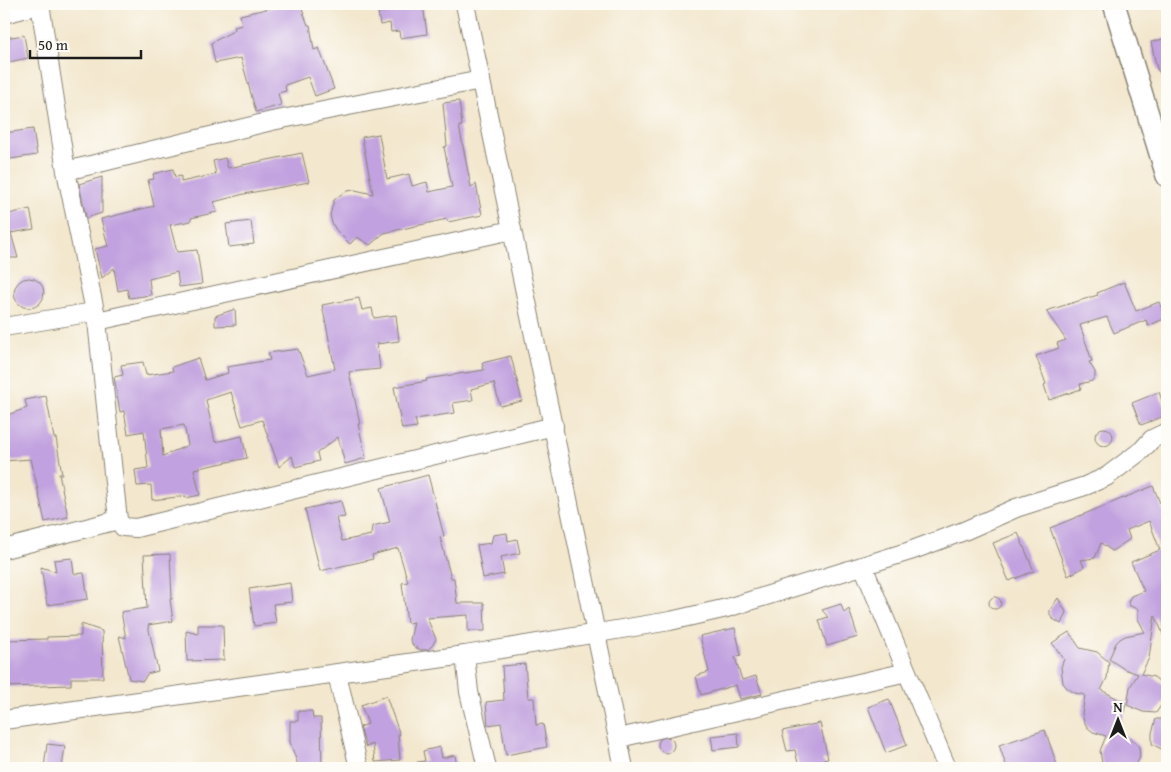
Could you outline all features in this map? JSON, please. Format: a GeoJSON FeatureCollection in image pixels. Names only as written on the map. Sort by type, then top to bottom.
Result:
{"type":"FeatureCollection","features":[{"type":"Feature","properties":{"kind":"street"},"geometry":{"type":"LineString","coordinates":[[4,14],[41,4],[66,171],[96,316],[118,520],[123,527],[136,528],[554,426]]}},
{"type":"Feature","properties":{"kind":"street"},"geometry":{"type":"LineString","coordinates":[[466,4],[624,768]]}},
{"type":"Feature","properties":{"kind":"street"},"geometry":{"type":"LineString","coordinates":[[1114,4],[1167,176]]}},
{"type":"Feature","properties":{"kind":"street"},"geometry":{"type":"LineString","coordinates":[[66,171],[272,121],[482,80]]}},
{"type":"Feature","properties":{"kind":"street"},"geometry":{"type":"LineString","coordinates":[[4,328],[96,316],[512,230]]}},
{"type":"Feature","properties":{"kind":"street"},"geometry":{"type":"LineString","coordinates":[[4,720],[465,655],[670,621],[719,610],[756,600],[928,544],[1016,508],[1085,486],[1106,477],[1142,450],[1152,439],[1167,432]]}},
{"type":"Feature","properties":{"kind":"street"},"geometry":{"type":"LineString","coordinates":[[4,549],[118,520]]}},
{"type":"Feature","properties":{"kind":"street"},"geometry":{"type":"LineString","coordinates":[[863,566],[947,768]]}},
{"type":"Feature","properties":{"kind":"street"},"geometry":{"type":"LineString","coordinates":[[465,655],[469,692],[487,768]]}},
{"type":"Feature","properties":{"kind":"street"},"geometry":{"type":"LineString","coordinates":[[618,738],[907,672]]}},
{"type":"Feature","properties":{"kind":"street"},"geometry":{"type":"LineString","coordinates":[[337,674],[359,768]]}},
{"type":"Feature","properties":{"kind":"building"},"geometry":{"type":"Polygon","coordinates":[[[278,4],[300,4],[308,25],[310,25],[314,50],[319,48],[334,89],[315,96],[308,77],[285,85],[286,91],[278,93],[281,105],[256,112],[241,58],[215,63],[211,43],[235,30],[234,27],[242,25],[240,15],[279,6],[278,4]]]}},
{"type":"Feature","properties":{"kind":"building"},"geometry":{"type":"Polygon","coordinates":[[[423,4],[427,34],[400,38],[399,31],[391,32],[390,23],[380,25],[378,12],[385,12],[384,5],[423,4]]]}},
{"type":"Feature","properties":{"kind":"building"},"geometry":{"type":"Polygon","coordinates":[[[24,35],[28,58],[9,62],[5,38],[24,35]]]}},
{"type":"Feature","properties":{"kind":"building"},"geometry":{"type":"Polygon","coordinates":[[[1167,38],[1167,83],[1157,69],[1151,42],[1167,38]]]}},
{"type":"Feature","properties":{"kind":"building"},"geometry":{"type":"Polygon","coordinates":[[[459,101],[462,126],[459,126],[471,187],[476,184],[482,215],[448,222],[447,219],[384,233],[370,245],[357,237],[350,244],[336,230],[330,215],[334,200],[347,191],[355,190],[373,194],[362,137],[379,134],[387,179],[409,174],[412,186],[427,182],[429,192],[452,187],[444,147],[447,146],[443,103],[459,101]]]}},
{"type":"Feature","properties":{"kind":"building"},"geometry":{"type":"Polygon","coordinates":[[[33,129],[37,155],[4,160],[4,133],[33,129]]]}},
{"type":"Feature","properties":{"kind":"building"},"geometry":{"type":"Polygon","coordinates":[[[302,153],[309,182],[244,194],[214,202],[217,212],[191,218],[191,221],[170,225],[177,252],[197,250],[202,284],[179,287],[177,272],[149,279],[151,295],[129,298],[127,289],[118,291],[114,268],[102,278],[95,249],[108,246],[101,219],[154,206],[148,180],[154,179],[153,174],[173,169],[175,177],[181,176],[181,182],[216,174],[213,161],[225,158],[228,168],[302,153]]]}},
{"type":"Feature","properties":{"kind":"building"},"geometry":{"type":"Polygon","coordinates":[[[102,177],[102,213],[86,218],[79,184],[102,177]]]}},
{"type":"Feature","properties":{"kind":"building"},"geometry":{"type":"Polygon","coordinates":[[[30,209],[34,229],[11,233],[18,258],[4,258],[4,215],[30,209]]]}},
{"type":"Feature","properties":{"kind":"building"},"geometry":{"type":"Polygon","coordinates":[[[251,221],[254,244],[229,247],[226,224],[251,221]]]}},
{"type":"Feature","properties":{"kind":"building"},"geometry":{"type":"Polygon","coordinates":[[[29,278],[35,279],[43,287],[43,299],[35,307],[29,308],[23,307],[15,299],[14,293],[15,287],[23,279],[29,278]]]}},
{"type":"Feature","properties":{"kind":"building"},"geometry":{"type":"Polygon","coordinates":[[[1124,282],[1136,311],[1159,302],[1166,318],[1148,326],[1146,320],[1114,333],[1107,317],[1080,325],[1092,361],[1089,362],[1095,372],[1095,377],[1092,381],[1080,384],[1081,389],[1049,400],[1044,385],[1046,384],[1036,356],[1059,348],[1057,343],[1066,340],[1046,311],[1098,295],[1097,293],[1124,282]]]}},
{"type":"Feature","properties":{"kind":"building"},"geometry":{"type":"Polygon","coordinates":[[[359,298],[362,310],[372,308],[374,318],[396,315],[399,341],[377,344],[380,369],[349,372],[366,458],[345,464],[338,437],[317,453],[319,461],[295,467],[292,456],[279,467],[262,420],[242,426],[231,392],[206,400],[215,442],[242,436],[247,458],[194,469],[200,495],[186,498],[186,496],[152,500],[151,485],[137,486],[135,470],[148,468],[144,431],[128,434],[124,411],[120,412],[114,377],[123,375],[121,365],[143,362],[146,375],[173,371],[172,367],[198,358],[205,380],[228,373],[227,367],[270,360],[268,353],[298,349],[308,375],[335,369],[322,305],[359,298]],[[184,425],[161,429],[163,456],[188,445],[184,425]]]}},
{"type":"Feature","properties":{"kind":"building"},"geometry":{"type":"Polygon","coordinates":[[[235,309],[236,325],[215,326],[215,316],[235,309]]]}},
{"type":"Feature","properties":{"kind":"building"},"geometry":{"type":"Polygon","coordinates":[[[511,356],[522,401],[500,406],[494,383],[471,389],[473,400],[453,403],[455,413],[415,419],[417,427],[402,429],[394,387],[427,381],[426,379],[484,370],[482,363],[511,356]]]}},
{"type":"Feature","properties":{"kind":"building"},"geometry":{"type":"Polygon","coordinates":[[[1159,392],[1167,415],[1141,425],[1132,403],[1159,392]]]}},
{"type":"Feature","properties":{"kind":"building"},"geometry":{"type":"Polygon","coordinates":[[[46,396],[54,438],[56,438],[62,474],[59,474],[68,517],[45,522],[31,459],[4,461],[4,416],[27,408],[25,400],[46,396]]]}},
{"type":"Feature","properties":{"kind":"building"},"geometry":{"type":"Polygon","coordinates":[[[1100,428],[1108,428],[1113,433],[1111,444],[1100,446],[1095,441],[1095,433],[1100,428]]]}},
{"type":"Feature","properties":{"kind":"building"},"geometry":{"type":"Polygon","coordinates":[[[428,475],[444,536],[440,537],[451,578],[454,578],[457,603],[484,603],[485,631],[468,631],[468,615],[427,618],[436,639],[427,650],[421,650],[414,647],[410,640],[414,622],[407,623],[402,583],[408,582],[398,548],[372,555],[373,559],[320,571],[305,509],[341,501],[345,517],[336,518],[342,541],[371,535],[372,526],[390,522],[381,488],[428,475]]]}},
{"type":"Feature","properties":{"kind":"building"},"geometry":{"type":"Polygon","coordinates":[[[1153,486],[1167,520],[1167,644],[1155,615],[1149,658],[1141,674],[1154,677],[1165,686],[1164,701],[1156,713],[1143,712],[1127,705],[1130,687],[1138,674],[1124,669],[1109,659],[1116,643],[1120,639],[1125,636],[1145,632],[1138,619],[1138,609],[1130,606],[1128,602],[1131,596],[1144,591],[1131,562],[1160,550],[1149,521],[1127,530],[1130,539],[1112,551],[1101,543],[1095,558],[1081,560],[1084,567],[1068,576],[1050,528],[1153,486]]]}},
{"type":"Feature","properties":{"kind":"building"},"geometry":{"type":"Polygon","coordinates":[[[507,533],[508,541],[517,539],[520,553],[501,557],[504,574],[483,578],[477,545],[491,543],[493,535],[507,533]]]}},
{"type":"Feature","properties":{"kind":"building"},"geometry":{"type":"Polygon","coordinates":[[[1018,533],[1034,571],[1009,581],[993,543],[1018,533]]]}},
{"type":"Feature","properties":{"kind":"building"},"geometry":{"type":"Polygon","coordinates":[[[170,554],[172,599],[170,599],[173,621],[148,625],[158,671],[147,674],[143,681],[129,679],[119,636],[126,638],[121,612],[147,608],[144,555],[170,554]]]}},
{"type":"Feature","properties":{"kind":"building"},"geometry":{"type":"Polygon","coordinates":[[[72,558],[74,574],[84,573],[88,599],[47,605],[41,567],[56,572],[54,560],[72,558]]]}},
{"type":"Feature","properties":{"kind":"building"},"geometry":{"type":"Polygon","coordinates":[[[290,583],[292,602],[273,604],[276,623],[254,626],[249,589],[290,583]]]}},
{"type":"Feature","properties":{"kind":"building"},"geometry":{"type":"Polygon","coordinates":[[[997,597],[1000,598],[1000,608],[993,609],[990,608],[989,601],[990,598],[997,597]]]}},
{"type":"Feature","properties":{"kind":"building"},"geometry":{"type":"Polygon","coordinates":[[[1058,598],[1066,612],[1061,624],[1050,615],[1050,610],[1058,598]]]}},
{"type":"Feature","properties":{"kind":"building"},"geometry":{"type":"Polygon","coordinates":[[[841,604],[844,613],[849,609],[858,637],[827,646],[819,620],[828,617],[822,610],[841,604]]]}},
{"type":"Feature","properties":{"kind":"building"},"geometry":{"type":"Polygon","coordinates":[[[81,624],[102,631],[103,678],[71,678],[71,685],[6,687],[5,640],[81,636],[81,624]]]}},
{"type":"Feature","properties":{"kind":"building"},"geometry":{"type":"Polygon","coordinates":[[[198,625],[223,625],[224,660],[187,661],[186,631],[198,634],[198,625]]]}},
{"type":"Feature","properties":{"kind":"building"},"geometry":{"type":"Polygon","coordinates":[[[735,628],[741,655],[735,657],[742,680],[756,676],[762,694],[740,699],[736,685],[701,695],[696,676],[709,672],[700,636],[735,628]]]}},
{"type":"Feature","properties":{"kind":"building"},"geometry":{"type":"Polygon","coordinates":[[[1069,632],[1080,648],[1097,652],[1109,662],[1107,678],[1101,690],[1126,703],[1122,721],[1116,731],[1132,739],[1139,747],[1140,757],[1135,768],[1105,768],[1100,751],[1106,736],[1093,732],[1087,727],[1082,714],[1085,695],[1075,693],[1063,683],[1061,667],[1064,659],[1052,643],[1069,632]]]}},
{"type":"Feature","properties":{"kind":"building"},"geometry":{"type":"Polygon","coordinates":[[[525,664],[528,698],[534,698],[536,725],[543,724],[547,747],[506,755],[501,723],[488,725],[486,702],[504,700],[502,666],[525,664]]]}},
{"type":"Feature","properties":{"kind":"building"},"geometry":{"type":"Polygon","coordinates":[[[386,696],[400,735],[398,735],[400,760],[375,762],[373,744],[366,747],[360,727],[368,724],[361,705],[386,696]]]}},
{"type":"Feature","properties":{"kind":"building"},"geometry":{"type":"Polygon","coordinates":[[[889,699],[907,745],[886,753],[868,707],[889,699]]]}},
{"type":"Feature","properties":{"kind":"building"},"geometry":{"type":"Polygon","coordinates":[[[298,711],[312,711],[313,718],[321,718],[322,768],[299,768],[290,742],[290,721],[298,721],[298,711]]]}},
{"type":"Feature","properties":{"kind":"building"},"geometry":{"type":"Polygon","coordinates":[[[1156,719],[1167,719],[1167,752],[1152,744],[1152,733],[1156,719]]]}},
{"type":"Feature","properties":{"kind":"building"},"geometry":{"type":"Polygon","coordinates":[[[820,723],[828,759],[822,760],[828,768],[799,768],[795,750],[787,751],[782,731],[820,723]]]}},
{"type":"Feature","properties":{"kind":"building"},"geometry":{"type":"Polygon","coordinates":[[[1045,730],[1058,768],[1007,768],[999,745],[1045,730]]]}},
{"type":"Feature","properties":{"kind":"building"},"geometry":{"type":"Polygon","coordinates":[[[738,733],[739,747],[713,750],[711,736],[738,733]]]}},
{"type":"Feature","properties":{"kind":"building"},"geometry":{"type":"Polygon","coordinates":[[[666,737],[674,745],[666,753],[658,745],[666,737]]]}},
{"type":"Feature","properties":{"kind":"building"},"geometry":{"type":"Polygon","coordinates":[[[47,744],[65,746],[62,768],[44,768],[47,744]]]}},
{"type":"Feature","properties":{"kind":"building"},"geometry":{"type":"Polygon","coordinates":[[[440,747],[442,758],[455,755],[457,768],[418,768],[417,762],[425,761],[423,751],[440,747]]]}}]}
